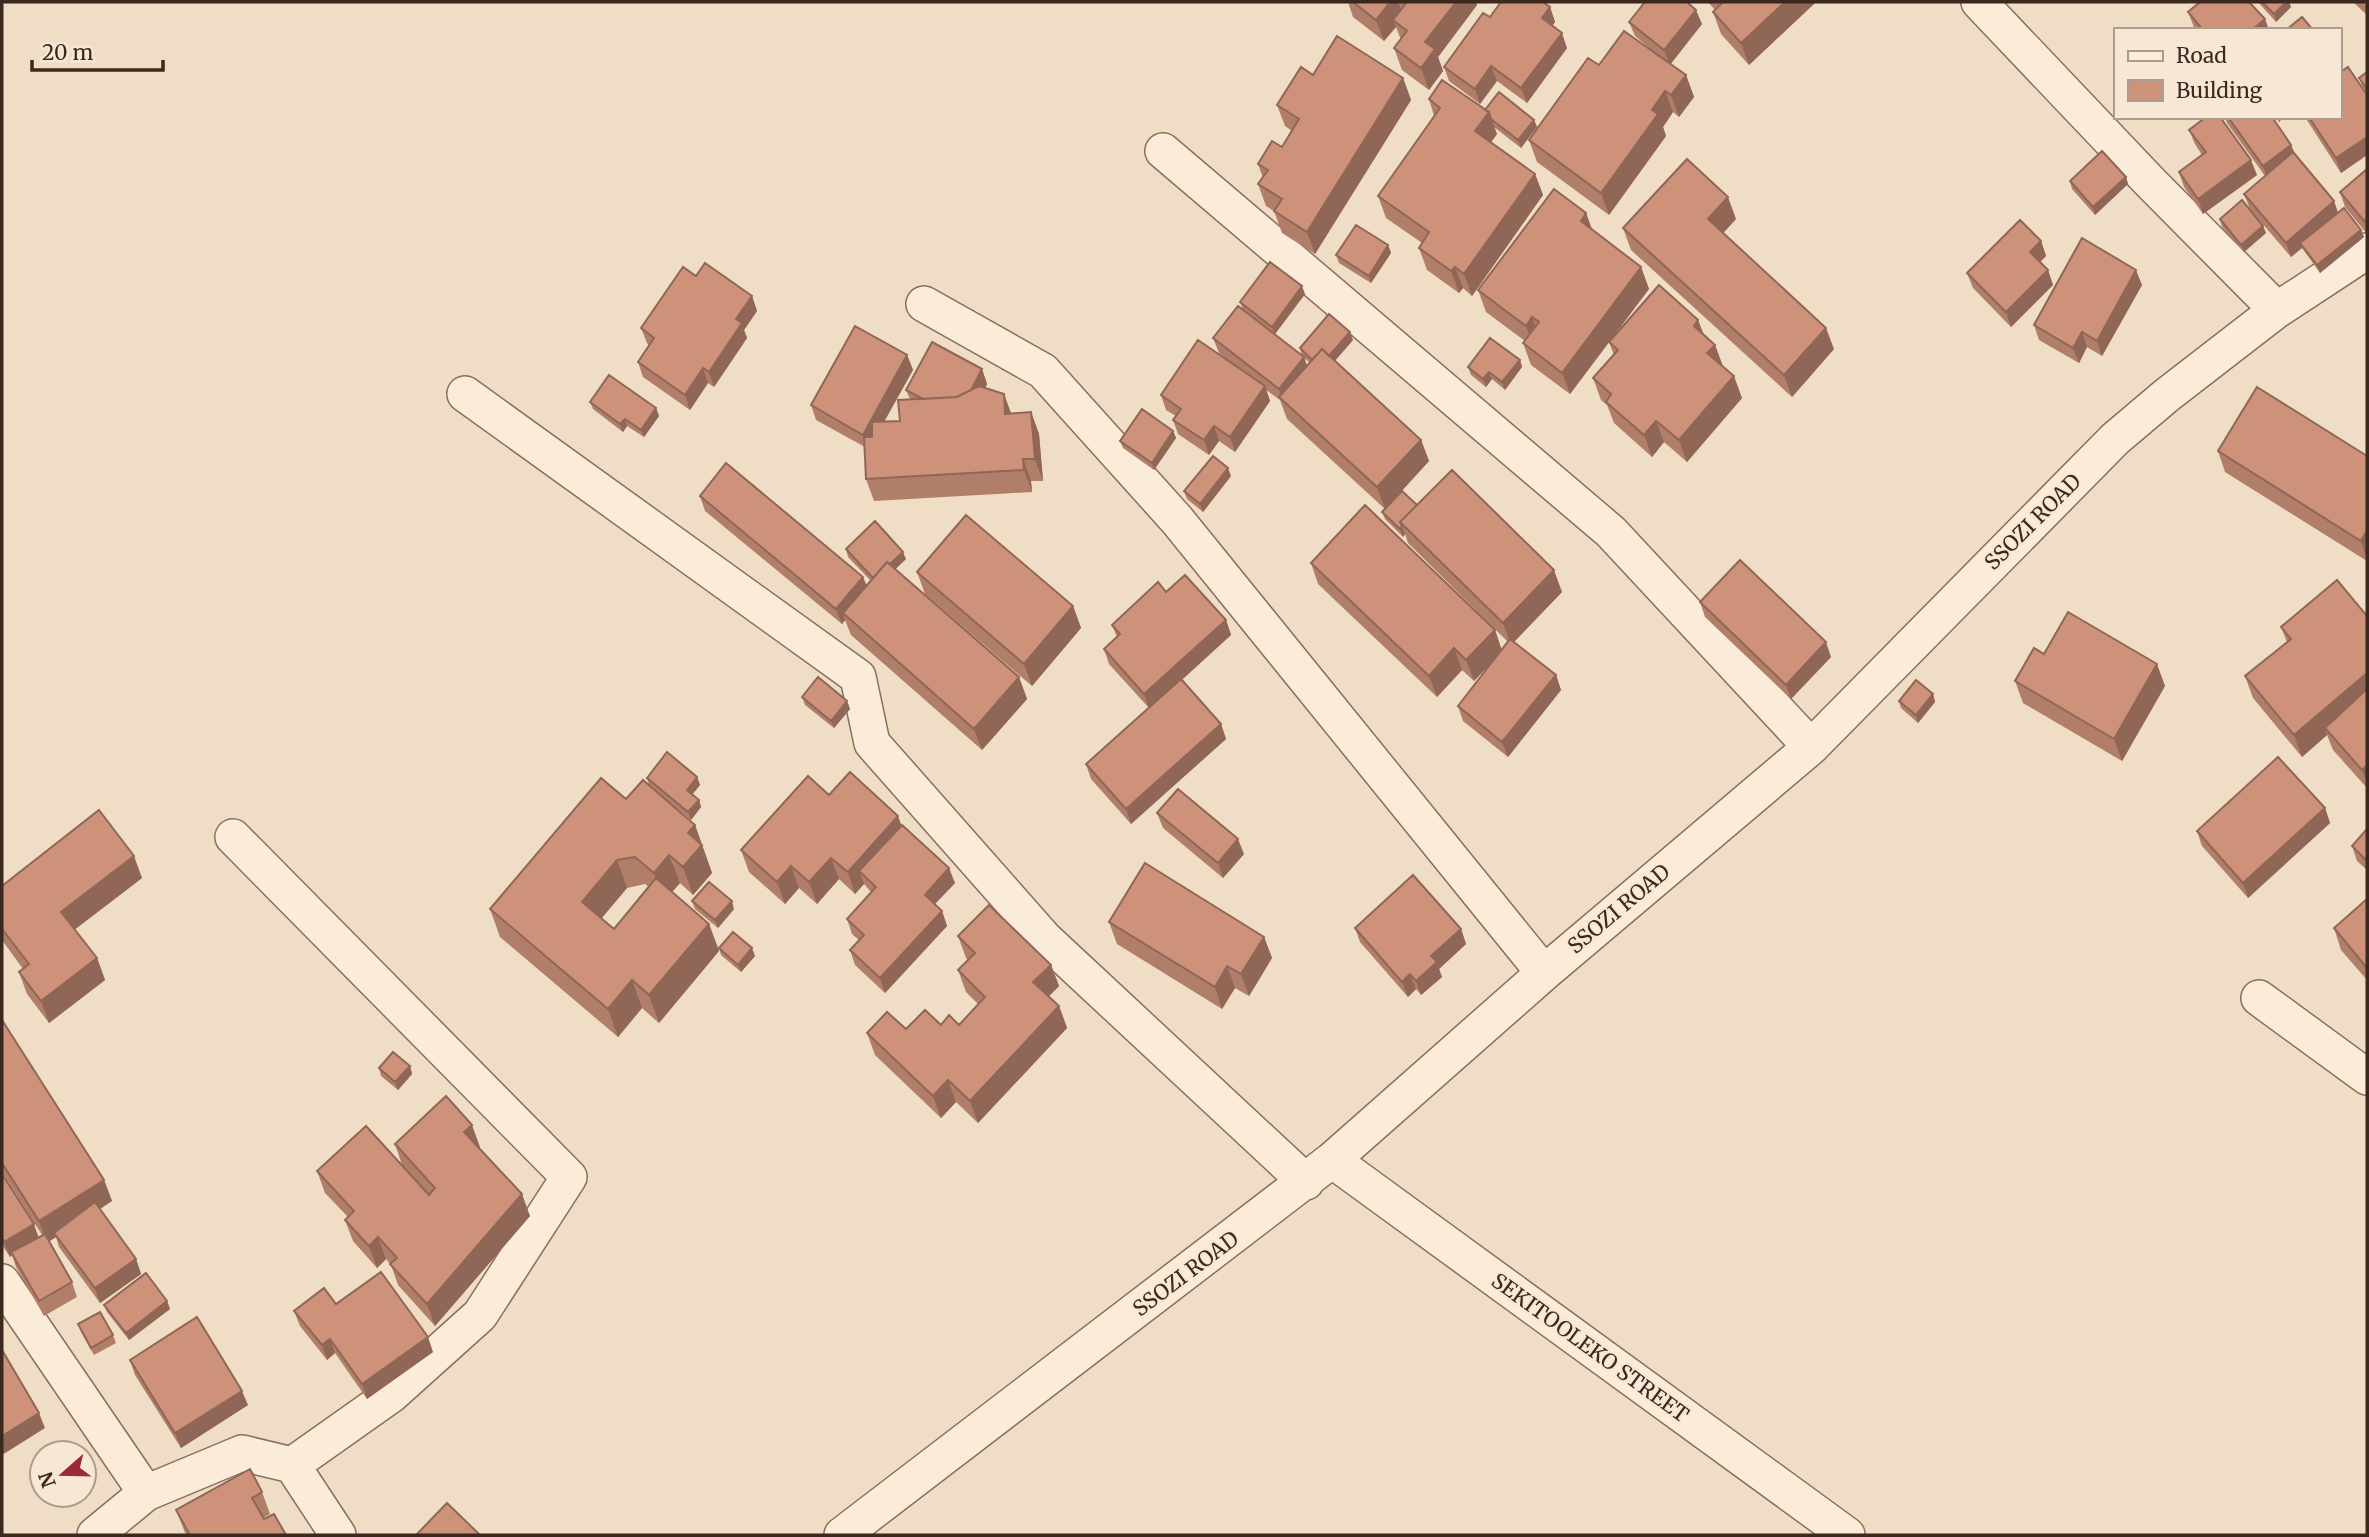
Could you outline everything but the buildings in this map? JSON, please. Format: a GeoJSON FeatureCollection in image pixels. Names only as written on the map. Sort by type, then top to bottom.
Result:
{"type":"FeatureCollection","features":[{"type":"Feature","properties":{"kind":"street"},"geometry":{"type":"LineString","coordinates":[[1979,2],[2151,183],[2277,310]]}},
{"type":"Feature","properties":{"kind":"street"},"geometry":{"type":"LineString","coordinates":[[1163,151],[1611,532],[1811,747]]}},
{"type":"Feature","properties":{"kind":"street","name":"SSOZI ROAD"},"geometry":{"type":"LineString","coordinates":[[842,1535],[1319,1171],[1544,972],[1811,747],[2115,439],[2277,310],[2367,251]]}},
{"type":"Feature","properties":{"kind":"street"},"geometry":{"type":"LineString","coordinates":[[924,304],[1044,371],[1177,520],[1544,972]]}},
{"type":"Feature","properties":{"kind":"street","name":"SEKITOOLEKO STREET"},"geometry":{"type":"LineString","coordinates":[[465,394],[858,677],[872,743],[1045,939],[1319,1171],[1847,1535]]}},
{"type":"Feature","properties":{"kind":"street"},"geometry":{"type":"LineString","coordinates":[[233,837],[569,1177],[480,1315],[391,1395],[292,1465]]}},
{"type":"Feature","properties":{"kind":"street"},"geometry":{"type":"LineString","coordinates":[[2259,998],[2367,1077]]}},
{"type":"Feature","properties":{"kind":"street"},"geometry":{"type":"LineString","coordinates":[[2,1282],[146,1493]]}},
{"type":"Feature","properties":{"kind":"street"},"geometry":{"type":"LineString","coordinates":[[95,1535],[146,1493],[242,1452],[292,1465],[338,1535]]}}]}
